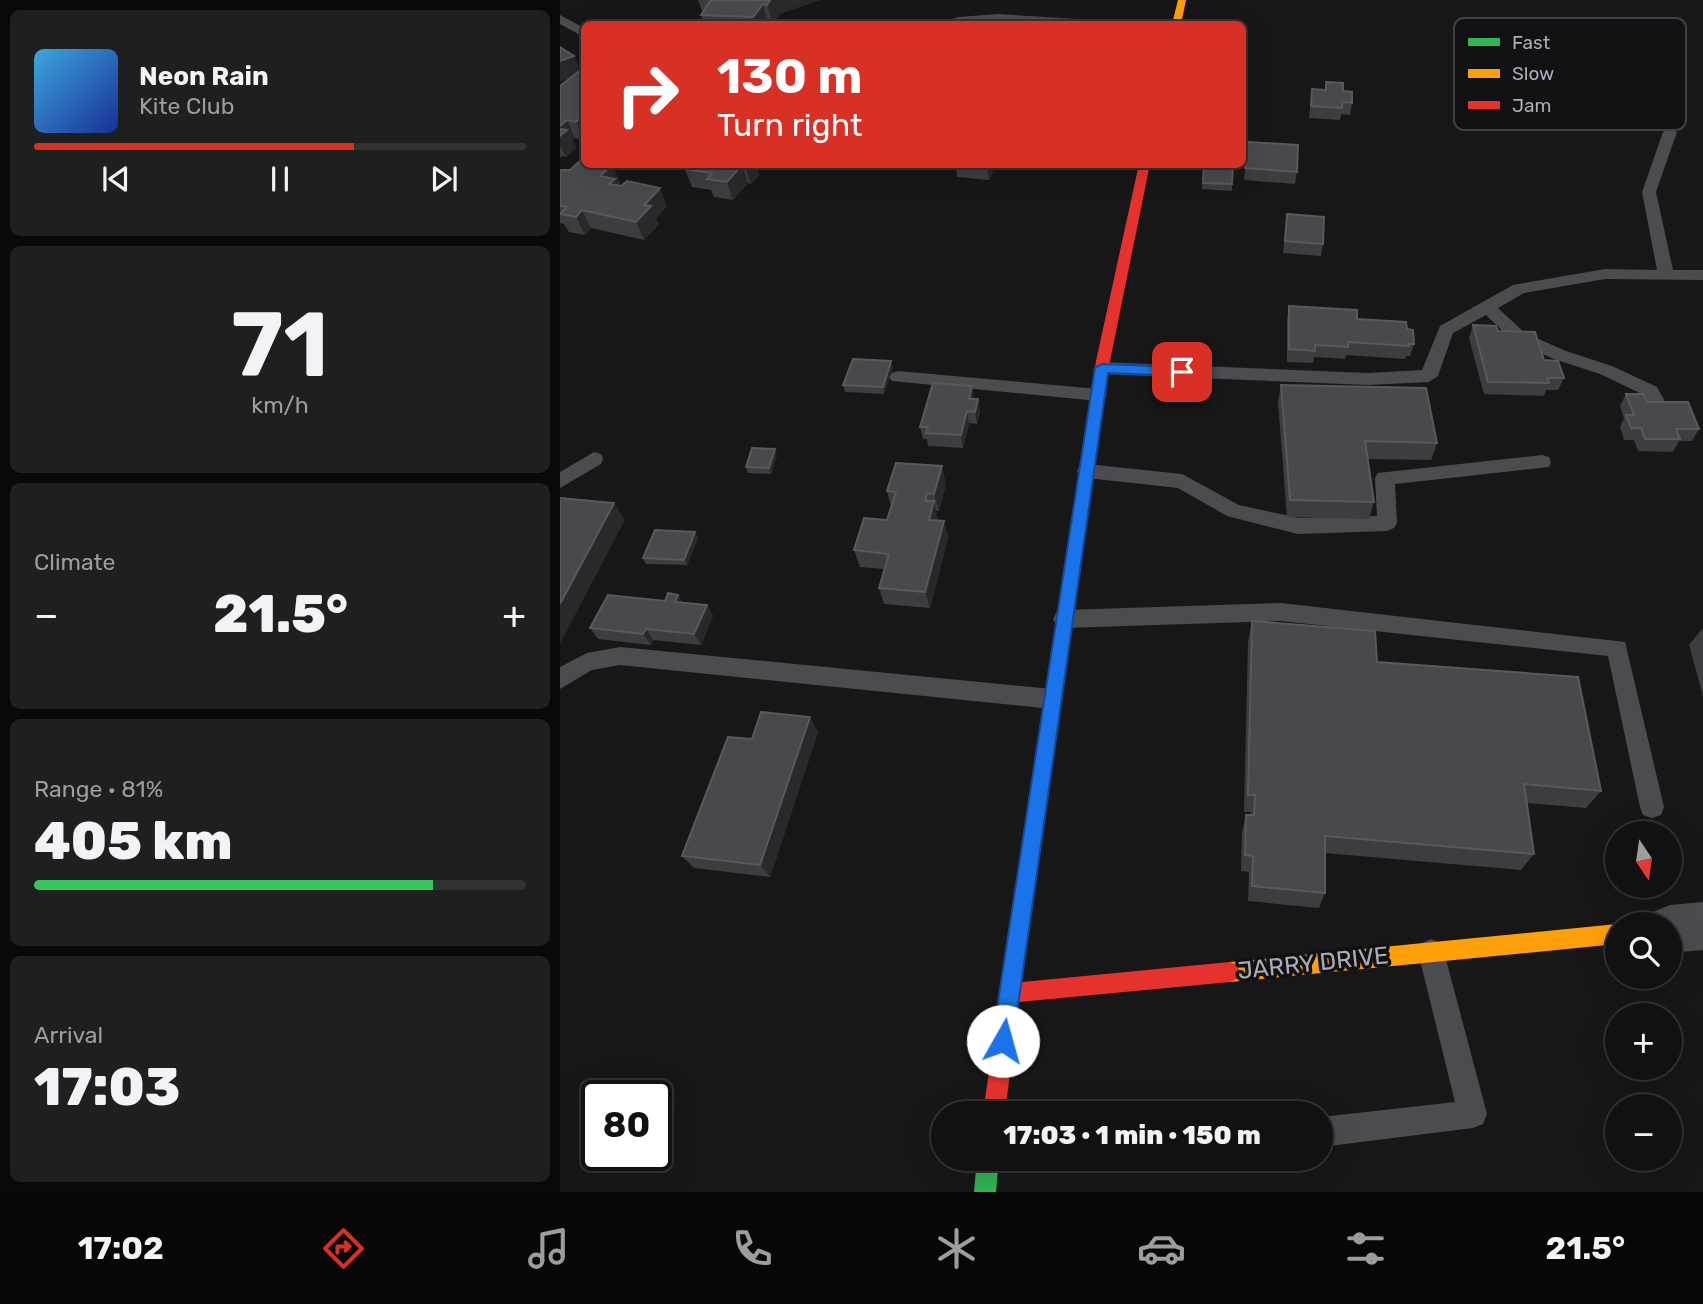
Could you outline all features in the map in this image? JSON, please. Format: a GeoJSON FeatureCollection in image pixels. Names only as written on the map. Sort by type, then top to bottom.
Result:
{"type":"FeatureCollection","features":[{"type":"Feature","properties":{"kind":"main road"},"geometry":{"type":"LineString","coordinates":[[1177,21],[1182,0]]}},
{"type":"Feature","properties":{"kind":"main road"},"geometry":{"type":"LineString","coordinates":[[996,1101],[1009,993],[1102,368],[1144,168]]}},
{"type":"Feature","properties":{"kind":"main road","name":"JARRY DRIVE"},"geometry":{"type":"LineString","coordinates":[[1009,993],[1605,935]]}},
{"type":"Feature","properties":{"kind":"main road"},"geometry":{"type":"LineString","coordinates":[[985,1192],[987,1171]]}},
{"type":"Feature","properties":{"kind":"street"},"geometry":{"type":"LineString","coordinates":[[1682,928],[1703,926]]}},
{"type":"Feature","properties":{"kind":"lane"},"geometry":{"type":"LineString","coordinates":[[960,21],[997,18],[1046,21]]}},
{"type":"Feature","properties":{"kind":"lane"},"geometry":{"type":"LineString","coordinates":[[560,19],[581,31]]}},
{"type":"Feature","properties":{"kind":"lane"},"geometry":{"type":"LineString","coordinates":[[1666,275],[1650,192],[1670,132]]}},
{"type":"Feature","properties":{"kind":"lane"},"geometry":{"type":"LineString","coordinates":[[1102,368],[1367,379],[1429,376],[1446,330],[1518,289],[1605,274],[1700,277]]}},
{"type":"Feature","properties":{"kind":"lane"},"geometry":{"type":"LineString","coordinates":[[1487,306],[1519,337],[1651,391],[1660,410]]}},
{"type":"Feature","properties":{"kind":"lane"},"geometry":{"type":"LineString","coordinates":[[898,377],[1098,395]]}},
{"type":"Feature","properties":{"kind":"lane"},"geometry":{"type":"LineString","coordinates":[[560,481],[594,459]]}},
{"type":"Feature","properties":{"kind":"lane"},"geometry":{"type":"LineString","coordinates":[[1087,471],[1182,481],[1234,511],[1298,526],[1387,523],[1385,478],[1542,462]]}},
{"type":"Feature","properties":{"kind":"lane"},"geometry":{"type":"LineString","coordinates":[[1064,619],[1280,612],[1617,648],[1652,807]]}},
{"type":"Feature","properties":{"kind":"lane"},"geometry":{"type":"LineString","coordinates":[[560,679],[587,662],[620,656],[1052,699]]}},
{"type":"Feature","properties":{"kind":"lane"},"geometry":{"type":"LineString","coordinates":[[1333,1131],[1472,1114],[1431,952]]}},
{"type":"Feature","properties":{"kind":"building"},"geometry":{"type":"Polygon","coordinates":[[[711,0],[770,0],[767,5],[763,4],[753,17],[701,15],[711,0]]]}},
{"type":"Feature","properties":{"kind":"building"},"geometry":{"type":"Polygon","coordinates":[[[560,47],[574,56],[560,61],[560,47]]]}},
{"type":"Feature","properties":{"kind":"building"},"geometry":{"type":"Polygon","coordinates":[[[581,72],[581,118],[576,122],[567,120],[560,126],[560,86],[581,72]]]}},
{"type":"Feature","properties":{"kind":"building"},"geometry":{"type":"Polygon","coordinates":[[[1326,82],[1343,83],[1343,91],[1352,92],[1352,103],[1342,102],[1342,108],[1311,106],[1312,89],[1326,90],[1326,82]]]}},
{"type":"Feature","properties":{"kind":"building"},"geometry":{"type":"Polygon","coordinates":[[[1248,142],[1298,145],[1297,172],[1245,168],[1248,142]]]}},
{"type":"Feature","properties":{"kind":"building"},"geometry":{"type":"Polygon","coordinates":[[[581,160],[581,168],[609,168],[600,176],[615,179],[609,184],[621,186],[627,181],[660,188],[644,205],[651,206],[636,222],[582,210],[576,217],[560,214],[567,207],[560,206],[560,170],[570,170],[581,160]]]}},
{"type":"Feature","properties":{"kind":"building"},"geometry":{"type":"Polygon","coordinates":[[[739,168],[727,182],[707,179],[712,173],[685,169],[739,168]]]}},
{"type":"Feature","properties":{"kind":"building"},"geometry":{"type":"Polygon","coordinates":[[[1204,168],[1233,168],[1232,184],[1203,183],[1204,168]]]}},
{"type":"Feature","properties":{"kind":"building"},"geometry":{"type":"Polygon","coordinates":[[[1287,214],[1324,217],[1323,244],[1285,241],[1287,214]]]}},
{"type":"Feature","properties":{"kind":"building"},"geometry":{"type":"Polygon","coordinates":[[[1289,306],[1357,310],[1357,319],[1406,322],[1407,329],[1413,330],[1414,344],[1409,346],[1348,342],[1348,347],[1315,345],[1315,351],[1289,349],[1289,306]]]}},
{"type":"Feature","properties":{"kind":"building"},"geometry":{"type":"Polygon","coordinates":[[[1473,325],[1496,326],[1498,331],[1535,332],[1544,360],[1558,361],[1564,378],[1547,378],[1549,383],[1488,382],[1473,325]]]}},
{"type":"Feature","properties":{"kind":"building"},"geometry":{"type":"Polygon","coordinates":[[[853,359],[891,361],[883,387],[843,385],[853,359]]]}},
{"type":"Feature","properties":{"kind":"building"},"geometry":{"type":"Polygon","coordinates":[[[933,383],[972,386],[969,399],[978,399],[975,412],[967,411],[961,435],[926,433],[928,427],[920,427],[933,383]]]}},
{"type":"Feature","properties":{"kind":"building"},"geometry":{"type":"Polygon","coordinates":[[[1281,385],[1426,388],[1437,443],[1365,441],[1374,502],[1290,500],[1281,385]]]}},
{"type":"Feature","properties":{"kind":"building"},"geometry":{"type":"Polygon","coordinates":[[[1626,394],[1643,394],[1647,402],[1688,402],[1699,429],[1676,429],[1680,439],[1645,439],[1641,428],[1631,428],[1626,415],[1634,415],[1626,394]]]}},
{"type":"Feature","properties":{"kind":"building"},"geometry":{"type":"Polygon","coordinates":[[[752,448],[775,449],[769,468],[746,467],[752,448]]]}},
{"type":"Feature","properties":{"kind":"building"},"geometry":{"type":"Polygon","coordinates":[[[896,463],[942,466],[934,494],[927,493],[925,501],[934,501],[929,520],[944,521],[925,592],[879,588],[889,554],[854,550],[864,518],[887,520],[896,492],[887,491],[896,463]]]}},
{"type":"Feature","properties":{"kind":"building"},"geometry":{"type":"Polygon","coordinates":[[[560,498],[614,503],[560,604],[560,498]]]}},
{"type":"Feature","properties":{"kind":"building"},"geometry":{"type":"Polygon","coordinates":[[[655,530],[695,532],[684,560],[643,558],[655,530]]]}},
{"type":"Feature","properties":{"kind":"building"},"geometry":{"type":"Polygon","coordinates":[[[668,593],[678,595],[675,602],[707,605],[694,634],[646,629],[643,634],[590,628],[608,595],[665,601],[668,593]]]}},
{"type":"Feature","properties":{"kind":"building"},"geometry":{"type":"Polygon","coordinates":[[[1252,621],[1375,631],[1377,662],[1578,677],[1601,791],[1524,784],[1534,854],[1325,836],[1325,893],[1252,886],[1253,856],[1245,855],[1246,815],[1254,815],[1255,795],[1248,795],[1252,621]]]}},
{"type":"Feature","properties":{"kind":"building"},"geometry":{"type":"Polygon","coordinates":[[[761,712],[810,717],[760,865],[682,856],[728,737],[752,739],[761,712]]]}},
{"type":"Feature","properties":{"kind":"traffic: fast"},"geometry":{"type":"LineString","coordinates":[[1030,849],[1086,478]]}},
{"type":"Feature","properties":{"kind":"traffic: fast"},"geometry":{"type":"LineString","coordinates":[[985,1192],[987,1171]]}},
{"type":"Feature","properties":{"kind":"traffic: slow"},"geometry":{"type":"LineString","coordinates":[[1177,21],[1182,0]]}},
{"type":"Feature","properties":{"kind":"traffic: slow"},"geometry":{"type":"LineString","coordinates":[[1230,972],[1605,935]]}},
{"type":"Feature","properties":{"kind":"traffic: jam"},"geometry":{"type":"LineString","coordinates":[[1086,478],[1103,361],[1144,168]]}},
{"type":"Feature","properties":{"kind":"traffic: jam"},"geometry":{"type":"LineString","coordinates":[[996,1101],[1030,849]]}},
{"type":"Feature","properties":{"kind":"traffic: jam"},"geometry":{"type":"LineString","coordinates":[[1009,993],[1230,972]]}},
{"type":"Feature","properties":{"kind":"route"},"geometry":{"type":"LineString","coordinates":[[1003,1041],[1102,368],[1182,372]]}}]}
